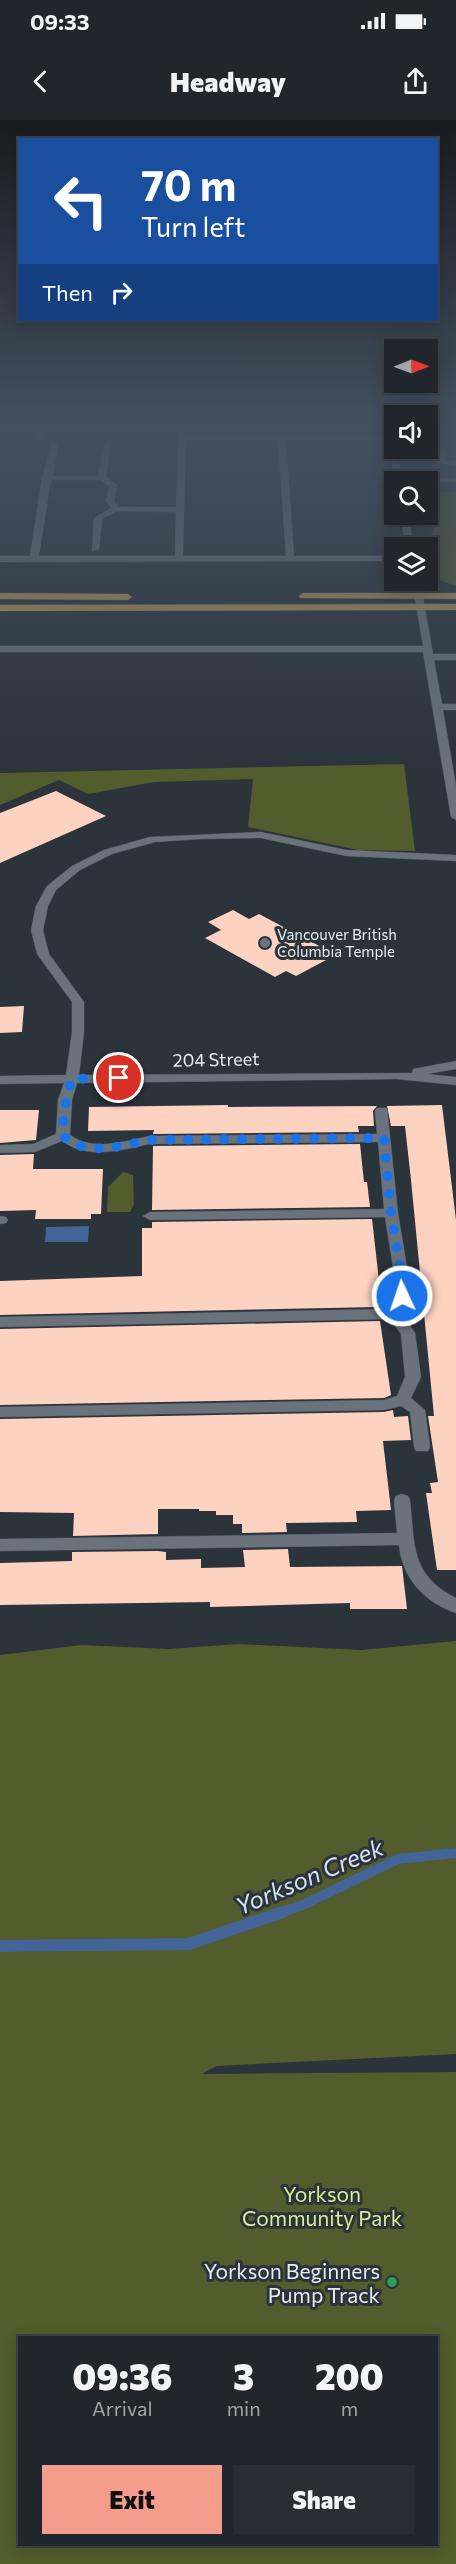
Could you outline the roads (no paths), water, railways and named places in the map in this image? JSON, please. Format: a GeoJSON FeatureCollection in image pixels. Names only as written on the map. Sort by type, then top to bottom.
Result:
{"type":"FeatureCollection","features":[{"type":"Feature","properties":{"kind":"main road"},"geometry":{"type":"LineString","coordinates":[[0,596],[140,597]]}},
{"type":"Feature","properties":{"kind":"main road"},"geometry":{"type":"LineString","coordinates":[[291,596],[419,601],[456,607]]}},
{"type":"Feature","properties":{"kind":"main road"},"geometry":{"type":"LineString","coordinates":[[0,608],[419,601],[456,596]]}},
{"type":"Feature","properties":{"kind":"main road"},"geometry":{"type":"LineString","coordinates":[[0,608],[128,597]]}},
{"type":"Feature","properties":{"kind":"street"},"geometry":{"type":"LineString","coordinates":[[34,559],[36,544]]}},
{"type":"Feature","properties":{"kind":"street"},"geometry":{"type":"LineString","coordinates":[[95,544],[95,549]]}},
{"type":"Feature","properties":{"kind":"street"},"geometry":{"type":"LineString","coordinates":[[179,544],[179,559]]}},
{"type":"Feature","properties":{"kind":"street"},"geometry":{"type":"LineString","coordinates":[[289,544],[290,559]]}},
{"type":"Feature","properties":{"kind":"street"},"geometry":{"type":"LineString","coordinates":[[0,559],[384,559]]}},
{"type":"Feature","properties":{"kind":"street"},"geometry":{"type":"LineString","coordinates":[[418,591],[439,706],[456,818]]}},
{"type":"Feature","properties":{"kind":"street"},"geometry":{"type":"LineString","coordinates":[[0,649],[428,653],[456,657]]}},
{"type":"Feature","properties":{"kind":"street"},"geometry":{"type":"LineString","coordinates":[[439,706],[456,706]]}},
{"type":"Feature","properties":{"kind":"street"},"geometry":{"type":"LineString","coordinates":[[384,1138],[150,1140],[114,1148],[79,1146],[69,1142],[63,1136],[65,1100],[72,1079],[78,1032],[78,1002],[43,954],[37,930],[42,906],[51,888],[76,868],[108,852],[154,839],[261,835],[346,853],[456,858]]}},
{"type":"Feature","properties":{"kind":"street","name":"204 Street"},"geometry":{"type":"LineString","coordinates":[[397,1075],[456,1065]]}},
{"type":"Feature","properties":{"kind":"street","name":"204 Street"},"geometry":{"type":"LineString","coordinates":[[0,1080],[397,1075],[456,1081]]}},
{"type":"Feature","properties":{"kind":"street"},"geometry":{"type":"LineString","coordinates":[[382,1111],[391,1213],[403,1286],[394,1314]]}},
{"type":"Feature","properties":{"kind":"street"},"geometry":{"type":"LineString","coordinates":[[0,1149],[35,1148],[63,1136]]}},
{"type":"Feature","properties":{"kind":"street"},"geometry":{"type":"LineString","coordinates":[[150,1216],[391,1213]]}},
{"type":"Feature","properties":{"kind":"street"},"geometry":{"type":"LineString","coordinates":[[0,1322],[394,1314]]}},
{"type":"Feature","properties":{"kind":"street"},"geometry":{"type":"LineString","coordinates":[[394,1314],[408,1333],[412,1377],[403,1400]]}},
{"type":"Feature","properties":{"kind":"street"},"geometry":{"type":"LineString","coordinates":[[0,1412],[384,1405],[403,1400]]}},
{"type":"Feature","properties":{"kind":"street"},"geometry":{"type":"LineString","coordinates":[[403,1400],[417,1410],[422,1447]]}},
{"type":"Feature","properties":{"kind":"street"},"geometry":{"type":"LineString","coordinates":[[402,1500],[409,1563],[431,1593],[456,1605]]}},
{"type":"Feature","properties":{"kind":"street"},"geometry":{"type":"LineString","coordinates":[[0,1545],[407,1539]]}},
{"type":"Feature","properties":{"kind":"water"},"geometry":{"type":"Polygon","coordinates":[[[89,1226],[88,1242],[45,1242],[46,1227],[89,1226]]]}},
{"type":"Feature","properties":{"kind":"waterway","name":"Yorkson Creek"},"geometry":{"type":"LineString","coordinates":[[279,1913],[303,1905],[398,1859],[456,1853]]}},
{"type":"Feature","properties":{"kind":"waterway","name":"Yorkson Creek"},"geometry":{"type":"LineString","coordinates":[[0,1946],[189,1944],[283,1912]]}},
{"type":"Feature","properties":{"kind":"place","name":"Vancouver British Columbia Temple"},"geometry":{"type":"Point","coordinates":[265,943]}},
{"type":"Feature","properties":{"kind":"place","name":"Yorkson Beginners Pump Track"},"geometry":{"type":"Point","coordinates":[392,2282]}},
{"type":"Feature","properties":{"kind":"park label","name":"Yorkson Community Park"},"geometry":{"type":"Point","coordinates":[322,2205]}}]}
